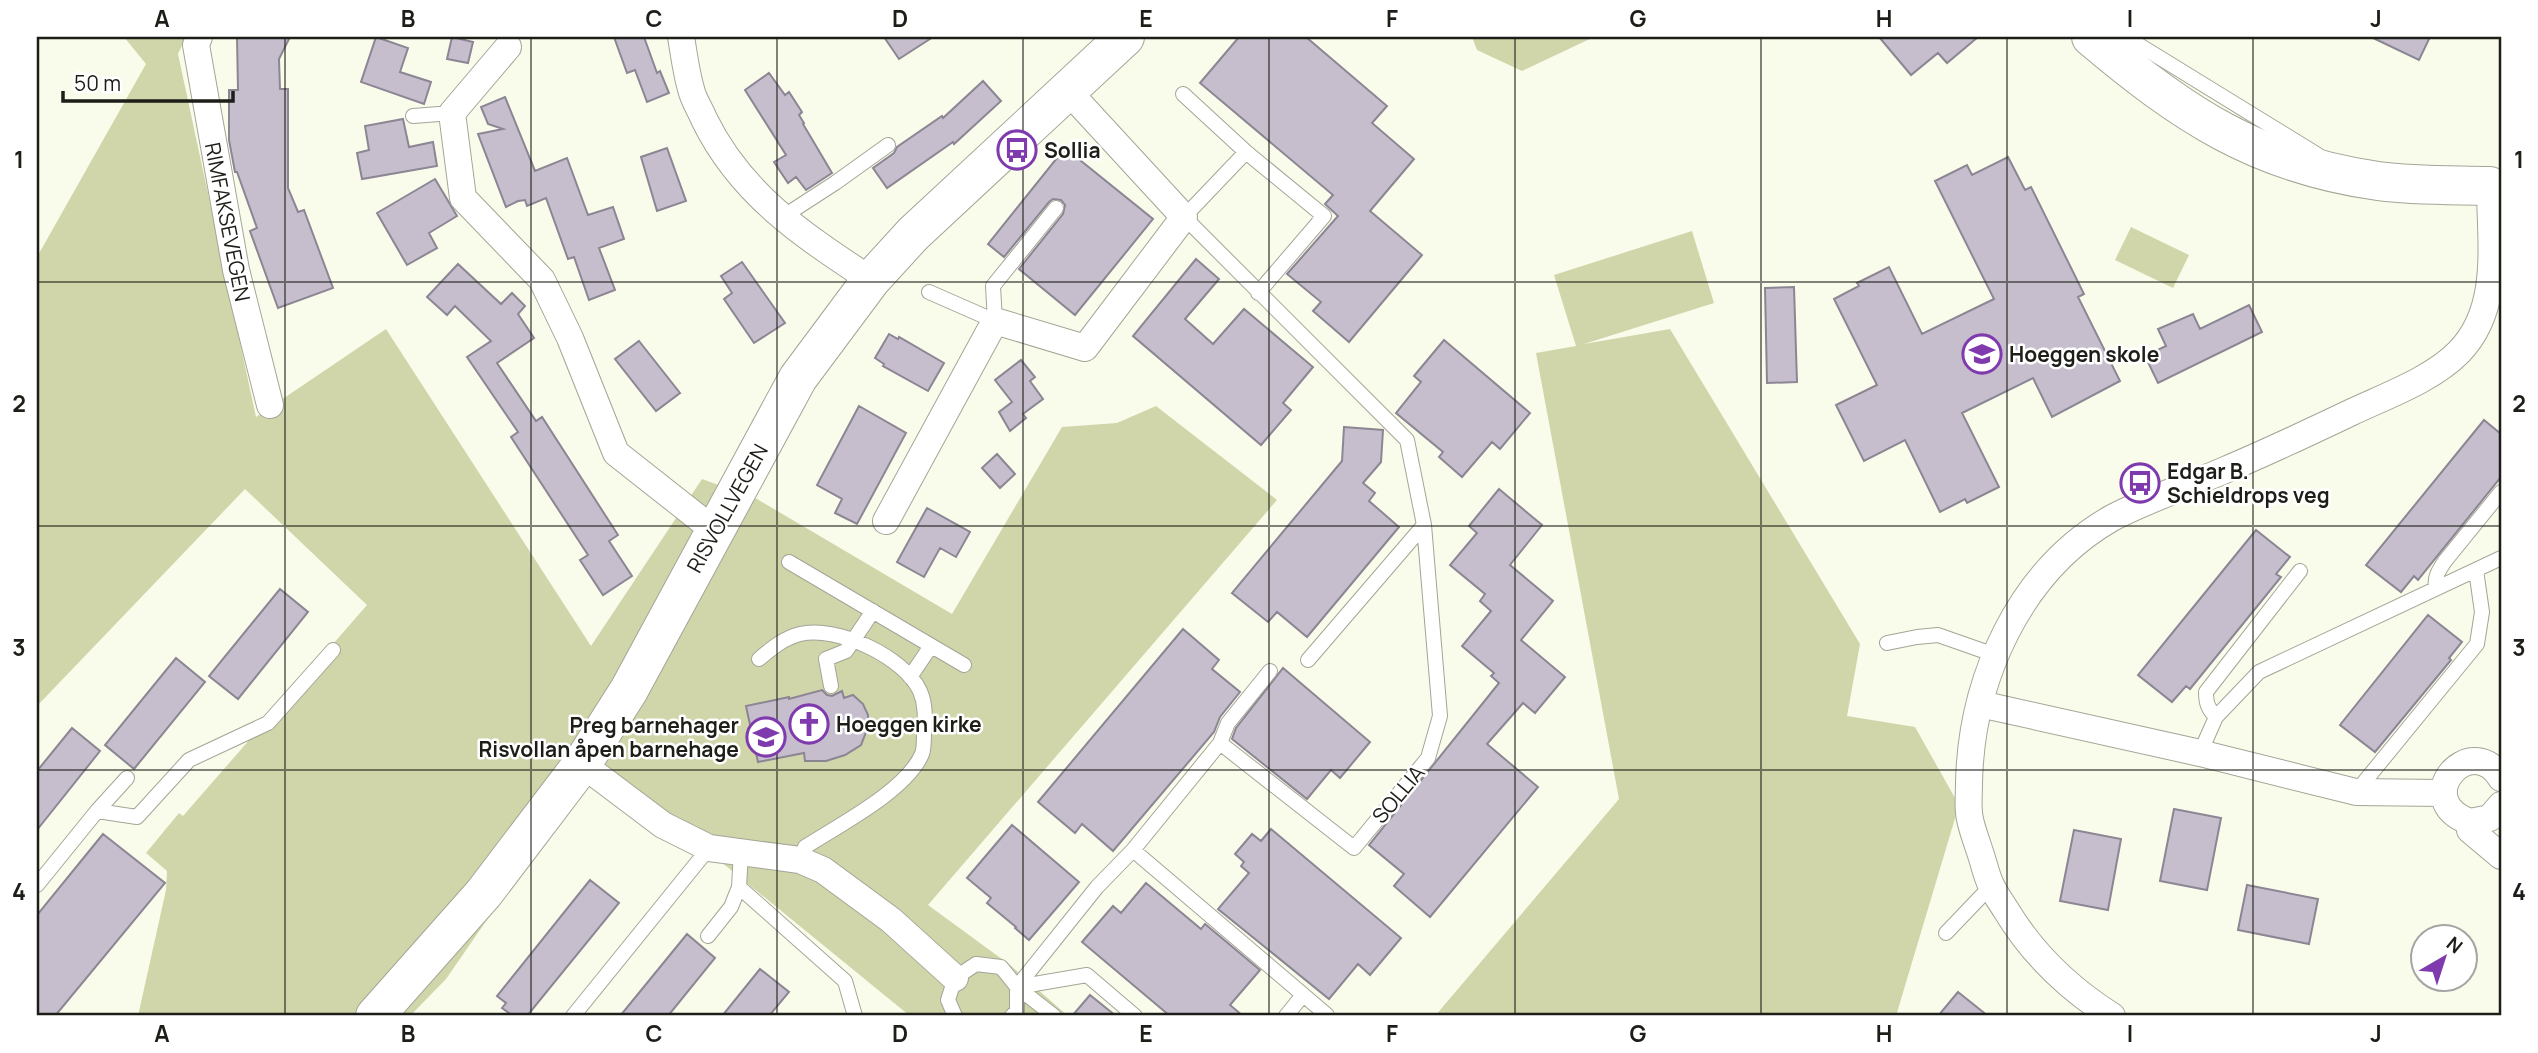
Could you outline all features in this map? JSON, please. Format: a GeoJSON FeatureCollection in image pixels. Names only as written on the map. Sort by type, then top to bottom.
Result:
{"type":"FeatureCollection","features":[{"type":"Feature","properties":{"kind":"street","name":"RIMFAKSEVEGEN"},"geometry":{"type":"LineString","coordinates":[[200,37],[196,45],[207,119],[236,270],[270,405]]}},
{"type":"Feature","properties":{"kind":"street"},"geometry":{"type":"LineString","coordinates":[[681,37],[691,91],[714,140],[743,180],[781,218],[871,280]]}},
{"type":"Feature","properties":{"kind":"street","name":"RISVOLLVEGEN"},"geometry":{"type":"LineString","coordinates":[[374,1016],[484,893],[582,764],[629,690],[798,378],[871,280],[913,234],[1125,37]]}},
{"type":"Feature","properties":{"kind":"street"},"geometry":{"type":"LineString","coordinates":[[2091,37],[2141,80],[2214,128],[2251,147],[2284,159],[2348,175],[2421,184],[2495,185],[2488,298],[2469,341],[2457,354],[2434,372],[2315,430],[2112,519],[2073,546],[2038,580],[2011,622],[1995,655],[1980,704],[1970,754],[1969,815],[1991,886],[2015,926],[2046,965],[2083,998],[2112,1016]]}},
{"type":"Feature","properties":{"kind":"street"},"geometry":{"type":"LineString","coordinates":[[508,47],[452,113],[463,198],[542,280],[570,338],[616,453],[715,531]]}},
{"type":"Feature","properties":{"kind":"street","name":"SOLLIA"},"geometry":{"type":"LineString","coordinates":[[1068,91],[1184,217]]}},
{"type":"Feature","properties":{"kind":"street"},"geometry":{"type":"LineString","coordinates":[[886,521],[995,321],[1085,348],[1184,217]]}},
{"type":"Feature","properties":{"kind":"street"},"geometry":{"type":"LineString","coordinates":[[1980,704],[2356,792],[2444,793]]}},
{"type":"Feature","properties":{"kind":"street"},"geometry":{"type":"LineString","coordinates":[[2500,772],[2479,761],[2458,765],[2445,782],[2444,793],[2445,803],[2451,812],[2470,822],[2490,818],[2501,805]]}},
{"type":"Feature","properties":{"kind":"street"},"geometry":{"type":"LineString","coordinates":[[582,764],[663,825],[709,848],[800,860],[823,870],[891,920],[955,978]]}},
{"type":"Feature","properties":{"kind":"street"},"geometry":{"type":"LineString","coordinates":[[2470,822],[2470,830],[2501,856]]}},
{"type":"Feature","properties":{"kind":"lane"},"geometry":{"type":"LineString","coordinates":[[2126,37],[2298,141],[2348,175]]}},
{"type":"Feature","properties":{"kind":"lane"},"geometry":{"type":"LineString","coordinates":[[1183,94],[1246,152],[1324,216],[1258,293]]}},
{"type":"Feature","properties":{"kind":"lane"},"geometry":{"type":"LineString","coordinates":[[413,116],[452,113]]}},
{"type":"Feature","properties":{"kind":"lane"},"geometry":{"type":"LineString","coordinates":[[781,218],[888,145]]}},
{"type":"Feature","properties":{"kind":"lane"},"geometry":{"type":"LineString","coordinates":[[1184,217],[1246,152]]}},
{"type":"Feature","properties":{"kind":"lane"},"geometry":{"type":"LineString","coordinates":[[929,292],[995,321],[993,286],[1056,208]]}},
{"type":"Feature","properties":{"kind":"lane","name":"SOLLIA"},"geometry":{"type":"LineString","coordinates":[[1184,217],[1407,440],[1424,525],[1440,716],[1428,758],[1354,848],[1220,743]]}},
{"type":"Feature","properties":{"kind":"lane"},"geometry":{"type":"LineString","coordinates":[[2436,588],[2434,582],[2445,561],[2501,492]]}},
{"type":"Feature","properties":{"kind":"lane"},"geometry":{"type":"LineString","coordinates":[[1308,660],[1424,525]]}},
{"type":"Feature","properties":{"kind":"lane"},"geometry":{"type":"LineString","coordinates":[[2200,754],[2216,717],[2259,672],[2501,558]]}},
{"type":"Feature","properties":{"kind":"lane"},"geometry":{"type":"LineString","coordinates":[[789,562],[964,665]]}},
{"type":"Feature","properties":{"kind":"lane"},"geometry":{"type":"LineString","coordinates":[[2216,717],[2210,711],[2206,692],[2300,570]]}},
{"type":"Feature","properties":{"kind":"lane"},"geometry":{"type":"LineString","coordinates":[[2356,792],[2477,644],[2482,612],[2476,570]]}},
{"type":"Feature","properties":{"kind":"lane"},"geometry":{"type":"LineString","coordinates":[[831,686],[826,659],[846,651],[873,611]]}},
{"type":"Feature","properties":{"kind":"lane"},"geometry":{"type":"LineString","coordinates":[[759,659],[778,643],[800,634],[825,632],[855,640],[883,654],[910,677],[919,690],[926,710],[923,754],[900,784],[805,847],[800,860]]}},
{"type":"Feature","properties":{"kind":"lane"},"geometry":{"type":"LineString","coordinates":[[1887,643],[1917,636],[1938,635],[1995,655]]}},
{"type":"Feature","properties":{"kind":"lane"},"geometry":{"type":"LineString","coordinates":[[910,677],[931,646]]}},
{"type":"Feature","properties":{"kind":"lane"},"geometry":{"type":"LineString","coordinates":[[97,811],[138,817],[189,760],[268,723],[333,650]]}},
{"type":"Feature","properties":{"kind":"lane"},"geometry":{"type":"LineString","coordinates":[[1012,1016],[1017,1011],[1017,987],[1097,887],[1133,850],[1220,743],[1228,723],[1269,671]]}},
{"type":"Feature","properties":{"kind":"lane"},"geometry":{"type":"LineString","coordinates":[[37,885],[127,778]]}},
{"type":"Feature","properties":{"kind":"lane"},"geometry":{"type":"LineString","coordinates":[[573,1016],[709,848]]}},
{"type":"Feature","properties":{"kind":"lane"},"geometry":{"type":"LineString","coordinates":[[1133,850],[1327,1015]]}},
{"type":"Feature","properties":{"kind":"lane"},"geometry":{"type":"LineString","coordinates":[[708,936],[730,907],[739,887],[741,852]]}},
{"type":"Feature","properties":{"kind":"lane"},"geometry":{"type":"LineString","coordinates":[[1946,933],[1991,886]]}},
{"type":"Feature","properties":{"kind":"lane"},"geometry":{"type":"LineString","coordinates":[[739,887],[845,981],[855,1016]]}},
{"type":"Feature","properties":{"kind":"lane"},"geometry":{"type":"LineString","coordinates":[[955,1016],[948,1000],[955,978],[976,964],[1001,967],[1017,987],[1054,1016]]}},
{"type":"Feature","properties":{"kind":"lane"},"geometry":{"type":"LineString","coordinates":[[1017,987],[1087,975],[1135,1016]]}},
{"type":"Feature","properties":{"kind":"lane"},"geometry":{"type":"LineString","coordinates":[[1286,1016],[1303,995]]}},
{"type":"Feature","properties":{"kind":"green space"},"geometry":{"type":"Polygon","coordinates":[[[124,37],[186,37],[178,54],[256,417],[386,329],[591,646],[702,479],[757,499],[952,614],[1062,427],[1117,423],[1156,406],[1277,500],[928,905],[1010,965],[1068,1016],[910,1016],[704,848],[588,774],[446,979],[410,1016],[138,1016],[166,890],[167,871],[146,853],[179,813],[183,816],[367,605],[245,489],[37,706],[37,257],[146,64],[124,37]]]}},
{"type":"Feature","properties":{"kind":"green space"},"geometry":{"type":"Polygon","coordinates":[[[1472,37],[1594,37],[1522,71],[1477,50],[1472,37]]]}},
{"type":"Feature","properties":{"kind":"green space"},"geometry":{"type":"Polygon","coordinates":[[[2131,227],[2189,255],[2173,288],[2115,260],[2131,227]]]}},
{"type":"Feature","properties":{"kind":"green space"},"geometry":{"type":"Polygon","coordinates":[[[1692,231],[1714,303],[1584,344],[1670,329],[1860,644],[1847,716],[1915,727],[1959,805],[1896,1016],[1435,1016],[1619,799],[1536,353],[1576,346],[1554,275],[1692,231]]]}},
{"type":"Feature","properties":{"kind":"building"},"geometry":{"type":"Polygon","coordinates":[[[237,37],[290,37],[279,59],[280,89],[288,89],[288,188],[298,212],[304,210],[333,288],[278,308],[250,231],[257,228],[235,172],[229,140],[229,90],[238,90],[237,37]]]}},
{"type":"Feature","properties":{"kind":"building"},"geometry":{"type":"Polygon","coordinates":[[[376,37],[408,48],[400,72],[431,82],[424,104],[361,82],[376,37]]]}},
{"type":"Feature","properties":{"kind":"building"},"geometry":{"type":"Polygon","coordinates":[[[452,37],[473,42],[468,63],[447,59],[452,37]]]}},
{"type":"Feature","properties":{"kind":"building"},"geometry":{"type":"Polygon","coordinates":[[[614,37],[644,37],[657,73],[660,71],[669,93],[647,102],[635,70],[627,73],[614,37]]]}},
{"type":"Feature","properties":{"kind":"building"},"geometry":{"type":"Polygon","coordinates":[[[884,37],[933,37],[899,59],[884,37]]]}},
{"type":"Feature","properties":{"kind":"building"},"geometry":{"type":"Polygon","coordinates":[[[1239,37],[1306,37],[1387,106],[1372,123],[1414,159],[1370,211],[1422,255],[1349,342],[1313,311],[1321,302],[1287,274],[1338,216],[1325,204],[1333,195],[1200,83],[1239,37]]]}},
{"type":"Feature","properties":{"kind":"building"},"geometry":{"type":"Polygon","coordinates":[[[1879,37],[1978,37],[1947,63],[1938,53],[1911,75],[1879,37]]]}},
{"type":"Feature","properties":{"kind":"building"},"geometry":{"type":"Polygon","coordinates":[[[2371,37],[2430,37],[2419,60],[2371,37]]]}},
{"type":"Feature","properties":{"kind":"building"},"geometry":{"type":"Polygon","coordinates":[[[769,73],[785,95],[789,92],[802,112],[799,115],[803,124],[832,173],[806,190],[796,177],[788,183],[774,162],[786,155],[745,90],[769,73]]]}},
{"type":"Feature","properties":{"kind":"building"},"geometry":{"type":"Polygon","coordinates":[[[983,81],[1001,101],[954,144],[953,142],[887,188],[873,168],[894,153],[897,147],[942,116],[943,118],[983,81]]]}},
{"type":"Feature","properties":{"kind":"building"},"geometry":{"type":"Polygon","coordinates":[[[505,97],[535,171],[567,158],[588,215],[613,207],[624,239],[599,248],[615,290],[589,300],[574,257],[568,259],[546,198],[527,206],[525,200],[506,207],[478,134],[503,129],[488,124],[481,107],[505,97]]]}},
{"type":"Feature","properties":{"kind":"building"},"geometry":{"type":"Polygon","coordinates":[[[403,119],[409,147],[433,142],[437,166],[362,179],[357,153],[369,150],[365,126],[403,119]]]}},
{"type":"Feature","properties":{"kind":"building"},"geometry":{"type":"Polygon","coordinates":[[[667,148],[686,201],[657,211],[641,157],[667,148]]]}},
{"type":"Feature","properties":{"kind":"building"},"geometry":{"type":"Polygon","coordinates":[[[1065,148],[1153,219],[1075,315],[1019,269],[1063,214],[1065,205],[1061,200],[1053,199],[1049,202],[1004,257],[988,244],[1065,148]]]}},
{"type":"Feature","properties":{"kind":"building"},"geometry":{"type":"Polygon","coordinates":[[[2008,157],[2025,190],[2031,187],[2084,294],[2078,297],[2120,381],[2052,417],[2033,378],[1962,413],[1999,487],[1967,503],[1965,499],[1940,512],[1905,440],[1864,461],[1836,405],[1877,385],[1834,299],[1859,286],[1857,283],[1889,267],[1922,334],[1994,299],[1935,181],[1967,165],[1972,175],[2008,157]]]}},
{"type":"Feature","properties":{"kind":"building"},"geometry":{"type":"Polygon","coordinates":[[[435,179],[457,216],[429,233],[437,248],[407,265],[377,213],[435,179]]]}},
{"type":"Feature","properties":{"kind":"building"},"geometry":{"type":"Polygon","coordinates":[[[1196,259],[1219,279],[1185,319],[1213,344],[1244,309],[1313,367],[1283,403],[1291,410],[1261,445],[1133,336],[1196,259]]]}},
{"type":"Feature","properties":{"kind":"building"},"geometry":{"type":"Polygon","coordinates":[[[742,262],[785,323],[754,343],[724,299],[732,293],[721,276],[742,262]]]}},
{"type":"Feature","properties":{"kind":"building"},"geometry":{"type":"Polygon","coordinates":[[[458,264],[501,304],[512,293],[525,306],[518,314],[534,338],[497,363],[536,421],[542,417],[618,535],[609,541],[632,576],[603,595],[580,560],[588,555],[511,437],[518,432],[467,357],[491,341],[455,306],[447,315],[427,297],[458,264]]]}},
{"type":"Feature","properties":{"kind":"building"},"geometry":{"type":"Polygon","coordinates":[[[1794,287],[1797,382],[1767,383],[1765,288],[1794,287]]]}},
{"type":"Feature","properties":{"kind":"building"},"geometry":{"type":"Polygon","coordinates":[[[2249,305],[2262,332],[2158,383],[2145,356],[2166,346],[2158,329],[2193,314],[2200,329],[2249,305]]]}},
{"type":"Feature","properties":{"kind":"building"},"geometry":{"type":"Polygon","coordinates":[[[889,334],[944,363],[928,391],[883,366],[884,364],[875,358],[889,334]]]}},
{"type":"Feature","properties":{"kind":"building"},"geometry":{"type":"Polygon","coordinates":[[[1444,340],[1530,413],[1500,449],[1492,442],[1462,477],[1439,457],[1443,452],[1396,413],[1421,382],[1414,376],[1444,340]]]}},
{"type":"Feature","properties":{"kind":"building"},"geometry":{"type":"Polygon","coordinates":[[[639,341],[680,393],[656,411],[615,359],[639,341]]]}},
{"type":"Feature","properties":{"kind":"building"},"geometry":{"type":"Polygon","coordinates":[[[1021,360],[1035,377],[1030,381],[1043,399],[1023,414],[1026,418],[1010,431],[999,412],[1012,402],[995,380],[1021,360]]]}},
{"type":"Feature","properties":{"kind":"building"},"geometry":{"type":"Polygon","coordinates":[[[859,406],[906,433],[857,524],[835,513],[842,499],[817,485],[859,406]]]}},
{"type":"Feature","properties":{"kind":"building"},"geometry":{"type":"Polygon","coordinates":[[[2484,420],[2501,434],[2501,477],[2418,580],[2414,576],[2401,592],[2366,565],[2484,420]]]}},
{"type":"Feature","properties":{"kind":"building"},"geometry":{"type":"Polygon","coordinates":[[[1344,427],[1383,430],[1381,462],[1363,483],[1375,493],[1369,501],[1399,527],[1307,637],[1277,612],[1268,622],[1232,593],[1342,461],[1344,427]]]}},
{"type":"Feature","properties":{"kind":"building"},"geometry":{"type":"Polygon","coordinates":[[[997,454],[1015,474],[1000,488],[982,468],[997,454]]]}},
{"type":"Feature","properties":{"kind":"building"},"geometry":{"type":"Polygon","coordinates":[[[1499,489],[1542,525],[1510,565],[1553,601],[1521,640],[1565,677],[1535,713],[1523,703],[1487,744],[1538,787],[1430,917],[1394,886],[1404,874],[1369,845],[1499,683],[1491,676],[1494,673],[1462,646],[1491,611],[1480,601],[1485,594],[1450,565],[1477,533],[1469,526],[1499,489]]]}},
{"type":"Feature","properties":{"kind":"building"},"geometry":{"type":"Polygon","coordinates":[[[927,508],[970,532],[956,557],[940,548],[924,577],[897,562],[927,508]]]}},
{"type":"Feature","properties":{"kind":"building"},"geometry":{"type":"Polygon","coordinates":[[[2256,530],[2290,557],[2276,574],[2281,577],[2190,689],[2186,686],[2172,702],[2138,675],[2256,530]]]}},
{"type":"Feature","properties":{"kind":"building"},"geometry":{"type":"Polygon","coordinates":[[[280,589],[308,612],[238,699],[209,676],[280,589]]]}},
{"type":"Feature","properties":{"kind":"building"},"geometry":{"type":"Polygon","coordinates":[[[2428,615],[2462,642],[2449,658],[2451,660],[2375,752],[2340,725],[2428,615]]]}},
{"type":"Feature","properties":{"kind":"building"},"geometry":{"type":"Polygon","coordinates":[[[1183,629],[1219,660],[1212,669],[1240,692],[1220,717],[1214,732],[1113,851],[1082,824],[1075,833],[1038,802],[1183,629]]]}},
{"type":"Feature","properties":{"kind":"building"},"geometry":{"type":"Polygon","coordinates":[[[176,658],[205,682],[134,769],[105,745],[176,658]]]}},
{"type":"Feature","properties":{"kind":"building"},"geometry":{"type":"Polygon","coordinates":[[[1283,668],[1370,742],[1340,778],[1331,770],[1307,799],[1232,739],[1236,728],[1283,668]]]}},
{"type":"Feature","properties":{"kind":"building","name":"Hoeggen kirke"},"geometry":{"type":"Polygon","coordinates":[[[822,690],[832,696],[842,691],[844,698],[853,695],[863,704],[868,715],[868,727],[861,745],[845,755],[826,761],[805,761],[804,753],[758,762],[746,706],[822,690]]]}},
{"type":"Feature","properties":{"kind":"building"},"geometry":{"type":"Polygon","coordinates":[[[72,728],[100,751],[37,830],[37,771],[72,728]]]}},
{"type":"Feature","properties":{"kind":"building"},"geometry":{"type":"Polygon","coordinates":[[[2174,809],[2221,818],[2207,890],[2160,881],[2174,809]]]}},
{"type":"Feature","properties":{"kind":"building"},"geometry":{"type":"Polygon","coordinates":[[[1012,825],[1079,882],[1029,940],[987,903],[991,898],[967,878],[1012,825]]]}},
{"type":"Feature","properties":{"kind":"building"},"geometry":{"type":"Polygon","coordinates":[[[1271,829],[1401,938],[1370,975],[1358,964],[1329,999],[1218,909],[1249,873],[1241,866],[1244,862],[1235,854],[1252,834],[1261,841],[1271,829]]]}},
{"type":"Feature","properties":{"kind":"building"},"geometry":{"type":"Polygon","coordinates":[[[2074,830],[2121,839],[2108,910],[2060,901],[2074,830]]]}},
{"type":"Feature","properties":{"kind":"building"},"geometry":{"type":"Polygon","coordinates":[[[103,834],[165,883],[55,1016],[37,1016],[37,915],[103,834]]]}},
{"type":"Feature","properties":{"kind":"building"},"geometry":{"type":"Polygon","coordinates":[[[590,880],[619,903],[527,1016],[513,1016],[502,1008],[506,1003],[497,996],[590,880]]]}},
{"type":"Feature","properties":{"kind":"building"},"geometry":{"type":"Polygon","coordinates":[[[1146,883],[1201,929],[1205,924],[1260,970],[1230,1005],[1243,1016],[1170,1016],[1082,942],[1113,906],[1121,913],[1146,883]]]}},
{"type":"Feature","properties":{"kind":"building"},"geometry":{"type":"Polygon","coordinates":[[[2247,885],[2318,899],[2309,944],[2238,930],[2247,885]]]}},
{"type":"Feature","properties":{"kind":"building"},"geometry":{"type":"Polygon","coordinates":[[[687,934],[715,958],[668,1016],[620,1016],[687,934]]]}},
{"type":"Feature","properties":{"kind":"building"},"geometry":{"type":"Polygon","coordinates":[[[760,969],[789,992],[769,1016],[722,1016],[760,969]]]}},
{"type":"Feature","properties":{"kind":"building"},"geometry":{"type":"Polygon","coordinates":[[[1958,992],[1988,1016],[1938,1016],[1958,992]]]}},
{"type":"Feature","properties":{"kind":"building"},"geometry":{"type":"Polygon","coordinates":[[[1090,995],[1116,1016],[1072,1016],[1090,995]]]}},
{"type":"Feature","properties":{"kind":"place","name":"Sollia"},"geometry":{"type":"Point","coordinates":[1017,150]}},
{"type":"Feature","properties":{"kind":"place","name":"Hoeggen skole"},"geometry":{"type":"Point","coordinates":[1982,354]}},
{"type":"Feature","properties":{"kind":"place","name":"Edgar B. Schieldrops veg"},"geometry":{"type":"Point","coordinates":[2140,483]}},
{"type":"Feature","properties":{"kind":"place","name":"Hoeggen kirke"},"geometry":{"type":"Point","coordinates":[809,724]}},
{"type":"Feature","properties":{"kind":"place","name":"Preg barnehager Risvollan åpen barnehage"},"geometry":{"type":"Point","coordinates":[766,737]}}]}
